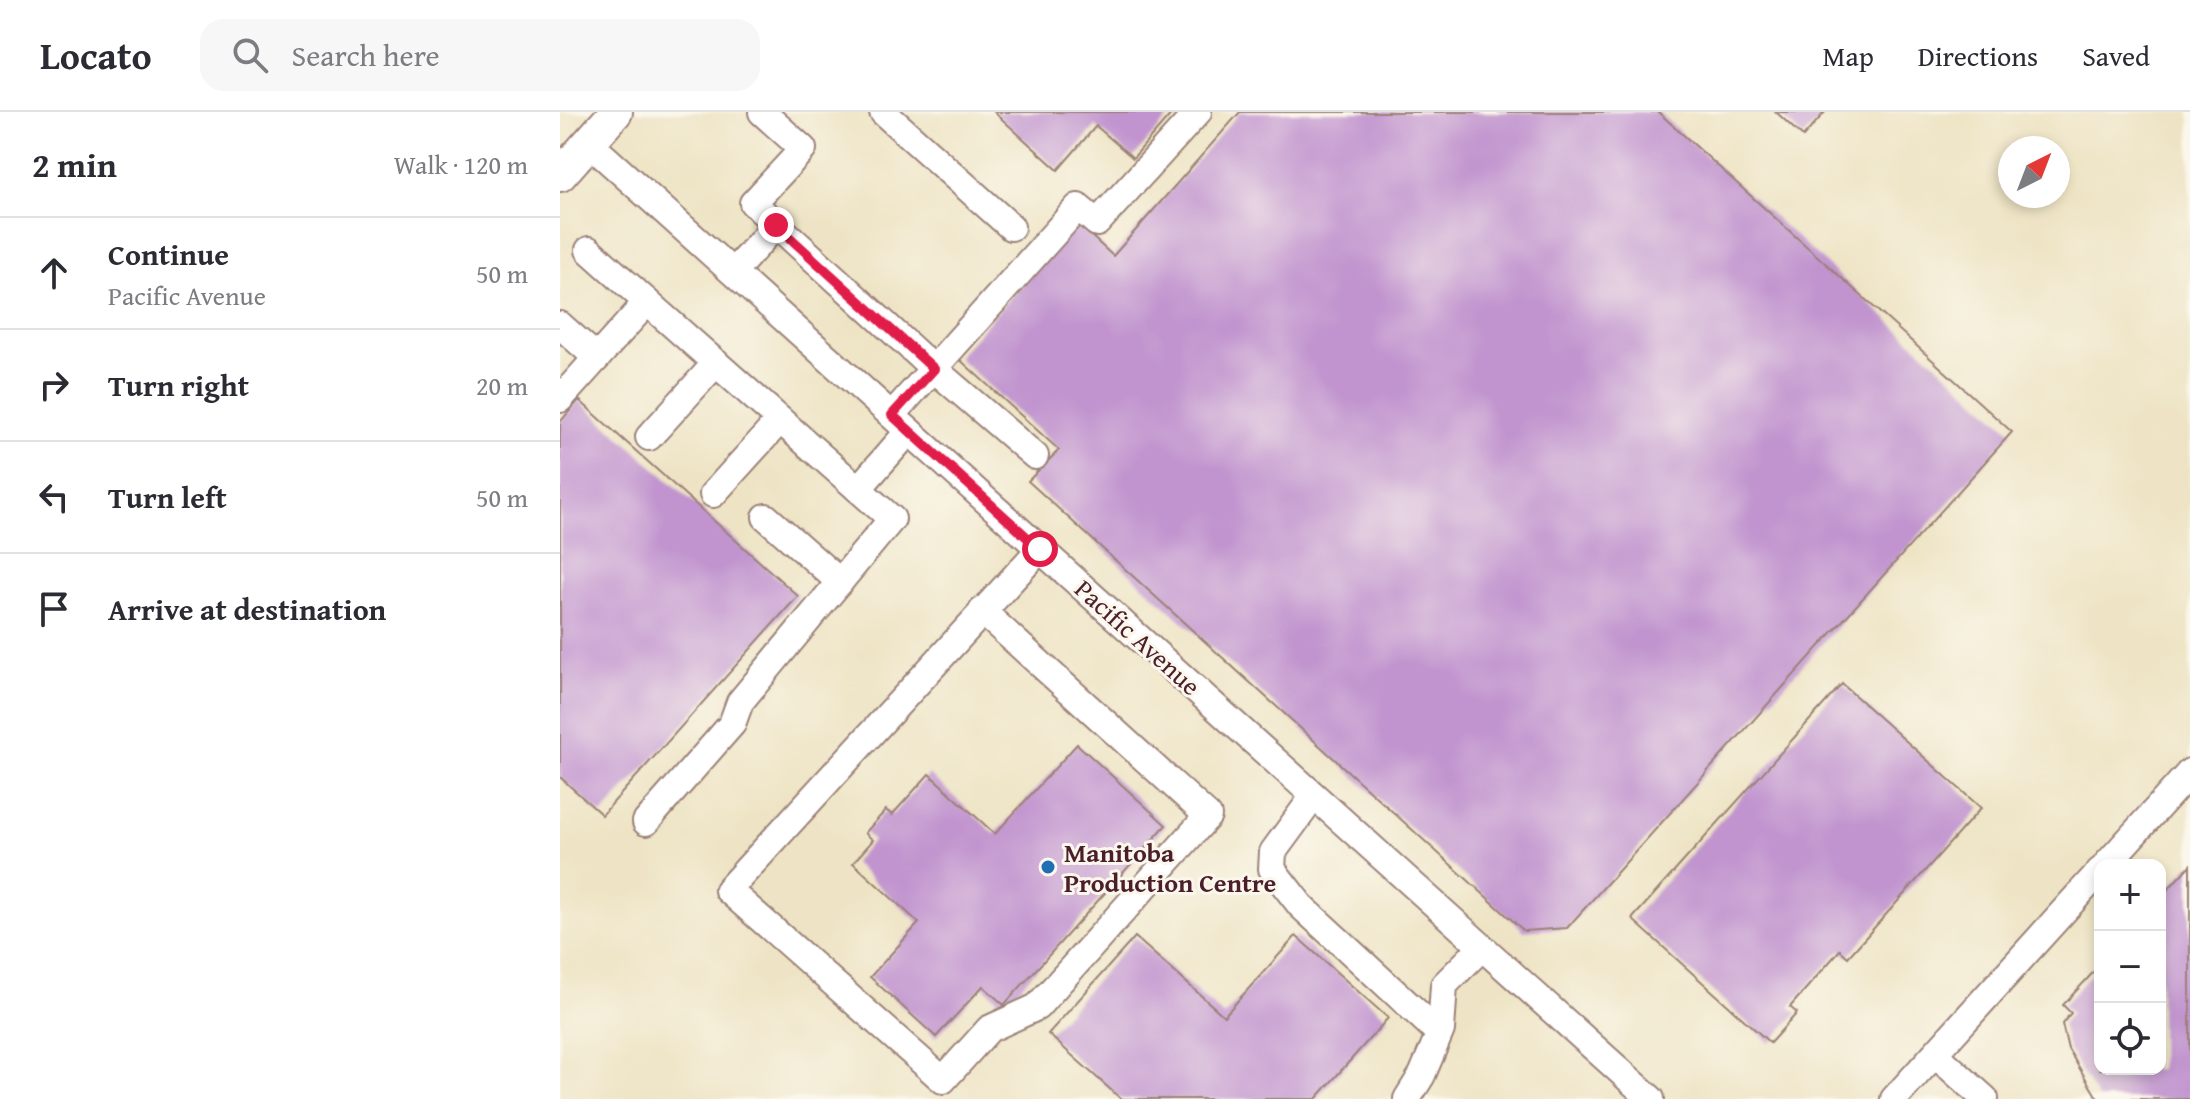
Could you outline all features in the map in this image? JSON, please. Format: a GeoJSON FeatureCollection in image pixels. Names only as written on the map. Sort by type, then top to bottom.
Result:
{"type":"FeatureCollection","features":[{"type":"Feature","properties":{"kind":"main road"},"geometry":{"type":"LineString","coordinates":[[560,175],[616,112]]}},
{"type":"Feature","properties":{"kind":"street"},"geometry":{"type":"LineString","coordinates":[[762,112],[803,149],[753,203],[934,369],[1035,456]]}},
{"type":"Feature","properties":{"kind":"street"},"geometry":{"type":"LineString","coordinates":[[883,112],[1011,227]]}},
{"type":"Feature","properties":{"kind":"street"},"geometry":{"type":"LineString","coordinates":[[858,489],[934,369],[1078,207],[1097,223],[1198,112]]}},
{"type":"Feature","properties":{"kind":"street","name":"Pacific Avenue"},"geometry":{"type":"LineString","coordinates":[[589,143],[1651,1099]]}},
{"type":"Feature","properties":{"kind":"street"},"geometry":{"type":"LineString","coordinates":[[733,272],[776,225]]}},
{"type":"Feature","properties":{"kind":"street"},"geometry":{"type":"LineString","coordinates":[[589,250],[892,519],[740,702],[732,724],[646,822]]}},
{"type":"Feature","properties":{"kind":"street"},"geometry":{"type":"LineString","coordinates":[[560,399],[647,302]]}},
{"type":"Feature","properties":{"kind":"street"},"geometry":{"type":"LineString","coordinates":[[560,325],[597,358]]}},
{"type":"Feature","properties":{"kind":"street"},"geometry":{"type":"LineString","coordinates":[[649,437],[716,363]]}},
{"type":"Feature","properties":{"kind":"street"},"geometry":{"type":"LineString","coordinates":[[713,494],[780,420]]}},
{"type":"Feature","properties":{"kind":"street"},"geometry":{"type":"LineString","coordinates":[[766,517],[840,582]]}},
{"type":"Feature","properties":{"kind":"street"},"geometry":{"type":"LineString","coordinates":[[982,611],[1208,816],[1037,1007],[989,1029],[943,1080],[728,890],[982,611],[1040,549]]}},
{"type":"Feature","properties":{"kind":"street"},"geometry":{"type":"LineString","coordinates":[[2111,859],[2190,772]]}},
{"type":"Feature","properties":{"kind":"street"},"geometry":{"type":"LineString","coordinates":[[1314,796],[1273,852],[1272,869],[1301,906],[1439,1033]]}},
{"type":"Feature","properties":{"kind":"street"},"geometry":{"type":"LineString","coordinates":[[1894,1099],[2094,878]]}},
{"type":"Feature","properties":{"kind":"street"},"geometry":{"type":"LineString","coordinates":[[1407,1099],[1422,1075],[1439,1033],[1444,985],[1482,947]]}},
{"type":"Feature","properties":{"kind":"street"},"geometry":{"type":"LineString","coordinates":[[1935,1054],[1985,1099]]}},
{"type":"Feature","properties":{"kind":"building"},"geometry":{"type":"Polygon","coordinates":[[[994,112],[1173,112],[1133,158],[1096,126],[1058,170],[994,112]]]}},
{"type":"Feature","properties":{"kind":"building"},"geometry":{"type":"Polygon","coordinates":[[[1240,112],[1658,112],[2012,432],[1567,928],[1524,931],[1028,481],[1059,450],[957,357],[1077,223],[1113,256],[1240,112]]]}},
{"type":"Feature","properties":{"kind":"building"},"geometry":{"type":"Polygon","coordinates":[[[1776,112],[1825,112],[1803,137],[1776,112]]]}},
{"type":"Feature","properties":{"kind":"building"},"geometry":{"type":"Polygon","coordinates":[[[579,400],[798,596],[602,815],[560,777],[560,422],[579,400]]]}},
{"type":"Feature","properties":{"kind":"building"},"geometry":{"type":"Polygon","coordinates":[[[1842,684],[1981,808],[1848,957],[1840,950],[1790,1007],[1797,1013],[1770,1043],[1632,919],[1842,684]]]}},
{"type":"Feature","properties":{"kind":"building"},"geometry":{"type":"Polygon","coordinates":[[[1077,744],[1166,825],[1004,1005],[983,986],[936,1037],[870,977],[919,923],[853,863],[873,840],[865,833],[886,810],[892,815],[929,774],[995,834],[1077,744]]]}},
{"type":"Feature","properties":{"kind":"building"},"geometry":{"type":"Polygon","coordinates":[[[2190,865],[2190,1099],[2098,1099],[2068,1049],[2062,1024],[2071,1013],[2063,1005],[2094,971],[2094,1075],[2166,1075],[2166,891],[2190,865]]]}},
{"type":"Feature","properties":{"kind":"building"},"geometry":{"type":"Polygon","coordinates":[[[1296,936],[1388,1018],[1316,1099],[1121,1099],[1048,1034],[1135,937],[1224,1016],[1296,936]]]}},
{"type":"Feature","properties":{"kind":"place","name":"Manitoba Production Centre"},"geometry":{"type":"Point","coordinates":[1048,867]}},
{"type":"Feature","properties":{"kind":"route"},"geometry":{"type":"LineString","coordinates":[[776,225],[934,369],[892,415],[1040,549]]}}]}
